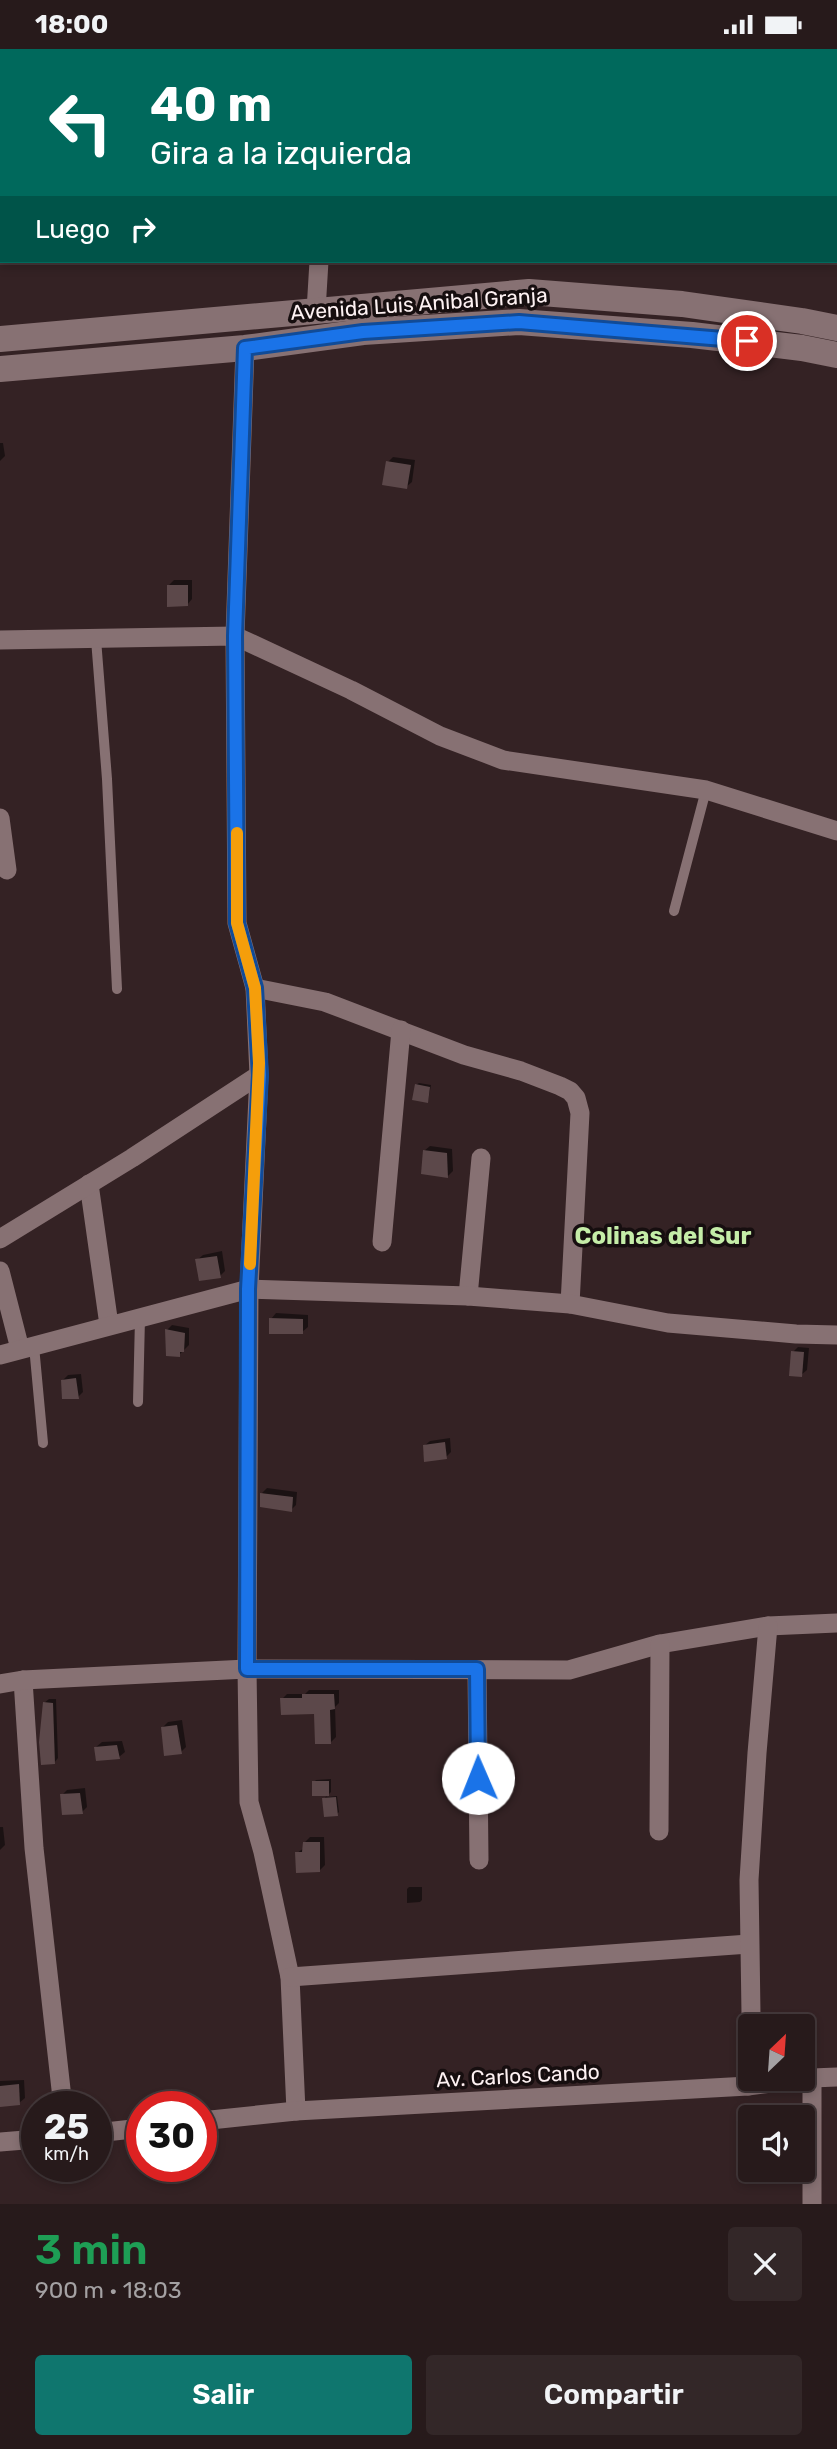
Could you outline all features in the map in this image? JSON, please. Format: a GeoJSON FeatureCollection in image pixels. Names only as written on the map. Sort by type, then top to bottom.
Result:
{"type":"FeatureCollection","features":[{"type":"Feature","properties":{"kind":"main road","name":"Avenida Luis Anibal Granja"},"geometry":{"type":"LineString","coordinates":[[0,339],[529,292],[682,305],[837,328]]}},
{"type":"Feature","properties":{"kind":"main road","name":"Avenida Luis Anibal Granja"},"geometry":{"type":"LineString","coordinates":[[0,369],[245,348],[363,332],[519,322],[692,335],[802,348],[837,355]]}},
{"type":"Feature","properties":{"kind":"street"},"geometry":{"type":"LineString","coordinates":[[316,310],[319,263]]}},
{"type":"Feature","properties":{"kind":"street"},"geometry":{"type":"LineString","coordinates":[[245,348],[235,636],[237,923],[255,988],[260,1075],[248,1289],[249,1802],[263,1852],[290,1977],[296,2111]]}},
{"type":"Feature","properties":{"kind":"street"},"geometry":{"type":"LineString","coordinates":[[0,640],[235,636],[351,689],[440,736],[503,760],[706,790],[837,831]]}},
{"type":"Feature","properties":{"kind":"street"},"geometry":{"type":"LineString","coordinates":[[0,818],[6,870]]}},
{"type":"Feature","properties":{"kind":"street"},"geometry":{"type":"LineString","coordinates":[[255,988],[325,1002],[464,1055],[521,1071],[570,1091],[576,1098],[579,1125],[570,1304]]}},
{"type":"Feature","properties":{"kind":"street"},"geometry":{"type":"LineString","coordinates":[[382,1242],[401,1030]]}},
{"type":"Feature","properties":{"kind":"street"},"geometry":{"type":"LineString","coordinates":[[0,1239],[260,1075]]}},
{"type":"Feature","properties":{"kind":"street"},"geometry":{"type":"LineString","coordinates":[[468,1296],[481,1158]]}},
{"type":"Feature","properties":{"kind":"street"},"geometry":{"type":"LineString","coordinates":[[89,1184],[109,1325]]}},
{"type":"Feature","properties":{"kind":"street"},"geometry":{"type":"LineString","coordinates":[[0,1271],[27,1347]]}},
{"type":"Feature","properties":{"kind":"street"},"geometry":{"type":"LineString","coordinates":[[0,1355],[248,1289],[468,1296],[570,1304],[668,1323],[837,1335]]}},
{"type":"Feature","properties":{"kind":"street"},"geometry":{"type":"LineString","coordinates":[[0,1684],[23,1680],[247,1669],[569,1670],[660,1644],[768,1626],[837,1623]]}},
{"type":"Feature","properties":{"kind":"street"},"geometry":{"type":"LineString","coordinates":[[751,2014],[749,1944],[752,1831],[768,1626]]}},
{"type":"Feature","properties":{"kind":"street"},"geometry":{"type":"LineString","coordinates":[[659,1831],[660,1644]]}},
{"type":"Feature","properties":{"kind":"street"},"geometry":{"type":"LineString","coordinates":[[477,1669],[479,1860]]}},
{"type":"Feature","properties":{"kind":"street"},"geometry":{"type":"LineString","coordinates":[[23,1680],[34,1848],[61,2091]]}},
{"type":"Feature","properties":{"kind":"street"},"geometry":{"type":"LineString","coordinates":[[290,1977],[749,1944]]}},
{"type":"Feature","properties":{"kind":"street","name":"Av. Carlos Cando"},"geometry":{"type":"LineString","coordinates":[[816,2078],[837,2077]]}},
{"type":"Feature","properties":{"kind":"street","name":"Av. Carlos Cando"},"geometry":{"type":"LineString","coordinates":[[217,2119],[296,2111],[738,2087]]}},
{"type":"Feature","properties":{"kind":"street"},"geometry":{"type":"LineString","coordinates":[[812,2091],[812,2204]]}},
{"type":"Feature","properties":{"kind":"street"},"geometry":{"type":"LineString","coordinates":[[0,2143],[21,2141]]}},
{"type":"Feature","properties":{"kind":"lane"},"geometry":{"type":"LineString","coordinates":[[96,639],[107,779],[117,989]]}},
{"type":"Feature","properties":{"kind":"lane"},"geometry":{"type":"LineString","coordinates":[[674,911],[706,790]]}},
{"type":"Feature","properties":{"kind":"lane"},"geometry":{"type":"LineString","coordinates":[[138,1402],[140,1317]]}},
{"type":"Feature","properties":{"kind":"lane"},"geometry":{"type":"LineString","coordinates":[[27,1347],[43,1443]]}},
{"type":"Feature","properties":{"kind":"building"},"geometry":{"type":"Polygon","coordinates":[[[386,461],[411,465],[407,489],[382,485],[386,461]]]}},
{"type":"Feature","properties":{"kind":"building"},"geometry":{"type":"Polygon","coordinates":[[[167,585],[188,585],[188,606],[167,607],[167,585]]]}},
{"type":"Feature","properties":{"kind":"building"},"geometry":{"type":"Polygon","coordinates":[[[415,1084],[430,1087],[428,1103],[412,1100],[415,1084]]]}},
{"type":"Feature","properties":{"kind":"building"},"geometry":{"type":"Polygon","coordinates":[[[423,1150],[447,1153],[448,1178],[421,1174],[423,1150]]]}},
{"type":"Feature","properties":{"kind":"building"},"geometry":{"type":"Polygon","coordinates":[[[217,1256],[221,1278],[199,1281],[195,1259],[217,1256]]]}},
{"type":"Feature","properties":{"kind":"building"},"geometry":{"type":"Polygon","coordinates":[[[269,1318],[303,1319],[303,1334],[269,1334],[269,1318]]]}},
{"type":"Feature","properties":{"kind":"building"},"geometry":{"type":"Polygon","coordinates":[[[165,1329],[185,1333],[184,1352],[180,1352],[180,1357],[166,1356],[165,1329]]]}},
{"type":"Feature","properties":{"kind":"building"},"geometry":{"type":"Polygon","coordinates":[[[791,1351],[804,1352],[802,1377],[789,1376],[791,1351]]]}},
{"type":"Feature","properties":{"kind":"building"},"geometry":{"type":"Polygon","coordinates":[[[76,1378],[79,1399],[62,1399],[61,1380],[76,1378]]]}},
{"type":"Feature","properties":{"kind":"building"},"geometry":{"type":"Polygon","coordinates":[[[445,1442],[447,1459],[424,1462],[423,1445],[445,1442]]]}},
{"type":"Feature","properties":{"kind":"building"},"geometry":{"type":"Polygon","coordinates":[[[260,1493],[293,1497],[292,1512],[260,1507],[260,1493]]]}},
{"type":"Feature","properties":{"kind":"building"},"geometry":{"type":"Polygon","coordinates":[[[302,1694],[334,1694],[335,1709],[330,1710],[331,1744],[315,1744],[314,1714],[281,1715],[280,1698],[302,1698],[302,1694]]]}},
{"type":"Feature","properties":{"kind":"building"},"geometry":{"type":"Polygon","coordinates":[[[43,1702],[53,1703],[55,1764],[41,1765],[39,1742],[43,1702]]]}},
{"type":"Feature","properties":{"kind":"building"},"geometry":{"type":"Polygon","coordinates":[[[177,1725],[182,1754],[164,1756],[161,1727],[177,1725]]]}},
{"type":"Feature","properties":{"kind":"building"},"geometry":{"type":"Polygon","coordinates":[[[117,1745],[120,1759],[96,1761],[94,1747],[117,1745]]]}},
{"type":"Feature","properties":{"kind":"building"},"geometry":{"type":"Polygon","coordinates":[[[312,1781],[329,1781],[329,1796],[312,1796],[312,1781]]]}},
{"type":"Feature","properties":{"kind":"building"},"geometry":{"type":"Polygon","coordinates":[[[80,1793],[83,1814],[62,1815],[60,1794],[80,1793]]]}},
{"type":"Feature","properties":{"kind":"building"},"geometry":{"type":"Polygon","coordinates":[[[336,1797],[338,1816],[324,1817],[322,1798],[336,1797]]]}},
{"type":"Feature","properties":{"kind":"building"},"geometry":{"type":"Polygon","coordinates":[[[303,1842],[320,1842],[320,1872],[296,1873],[295,1852],[302,1852],[303,1842]]]}},
{"type":"Feature","properties":{"kind":"building"},"geometry":{"type":"Polygon","coordinates":[[[19,2084],[20,2105],[0,2107],[0,2086],[19,2084]]]}},
{"type":"Feature","properties":{"kind":"slow traffic"},"geometry":{"type":"LineString","coordinates":[[237,833],[237,923],[255,988],[260,1075],[250,1264]]}},
{"type":"Feature","properties":{"kind":"district","name":"Colinas del Sur"},"geometry":{"type":"Point","coordinates":[663,1236]}},
{"type":"Feature","properties":{"kind":"route"},"geometry":{"type":"LineString","coordinates":[[478,1778],[477,1669],[247,1669],[248,1289],[260,1075],[255,988],[237,923],[235,636],[245,348],[363,332],[519,322],[747,341]]}}]}
